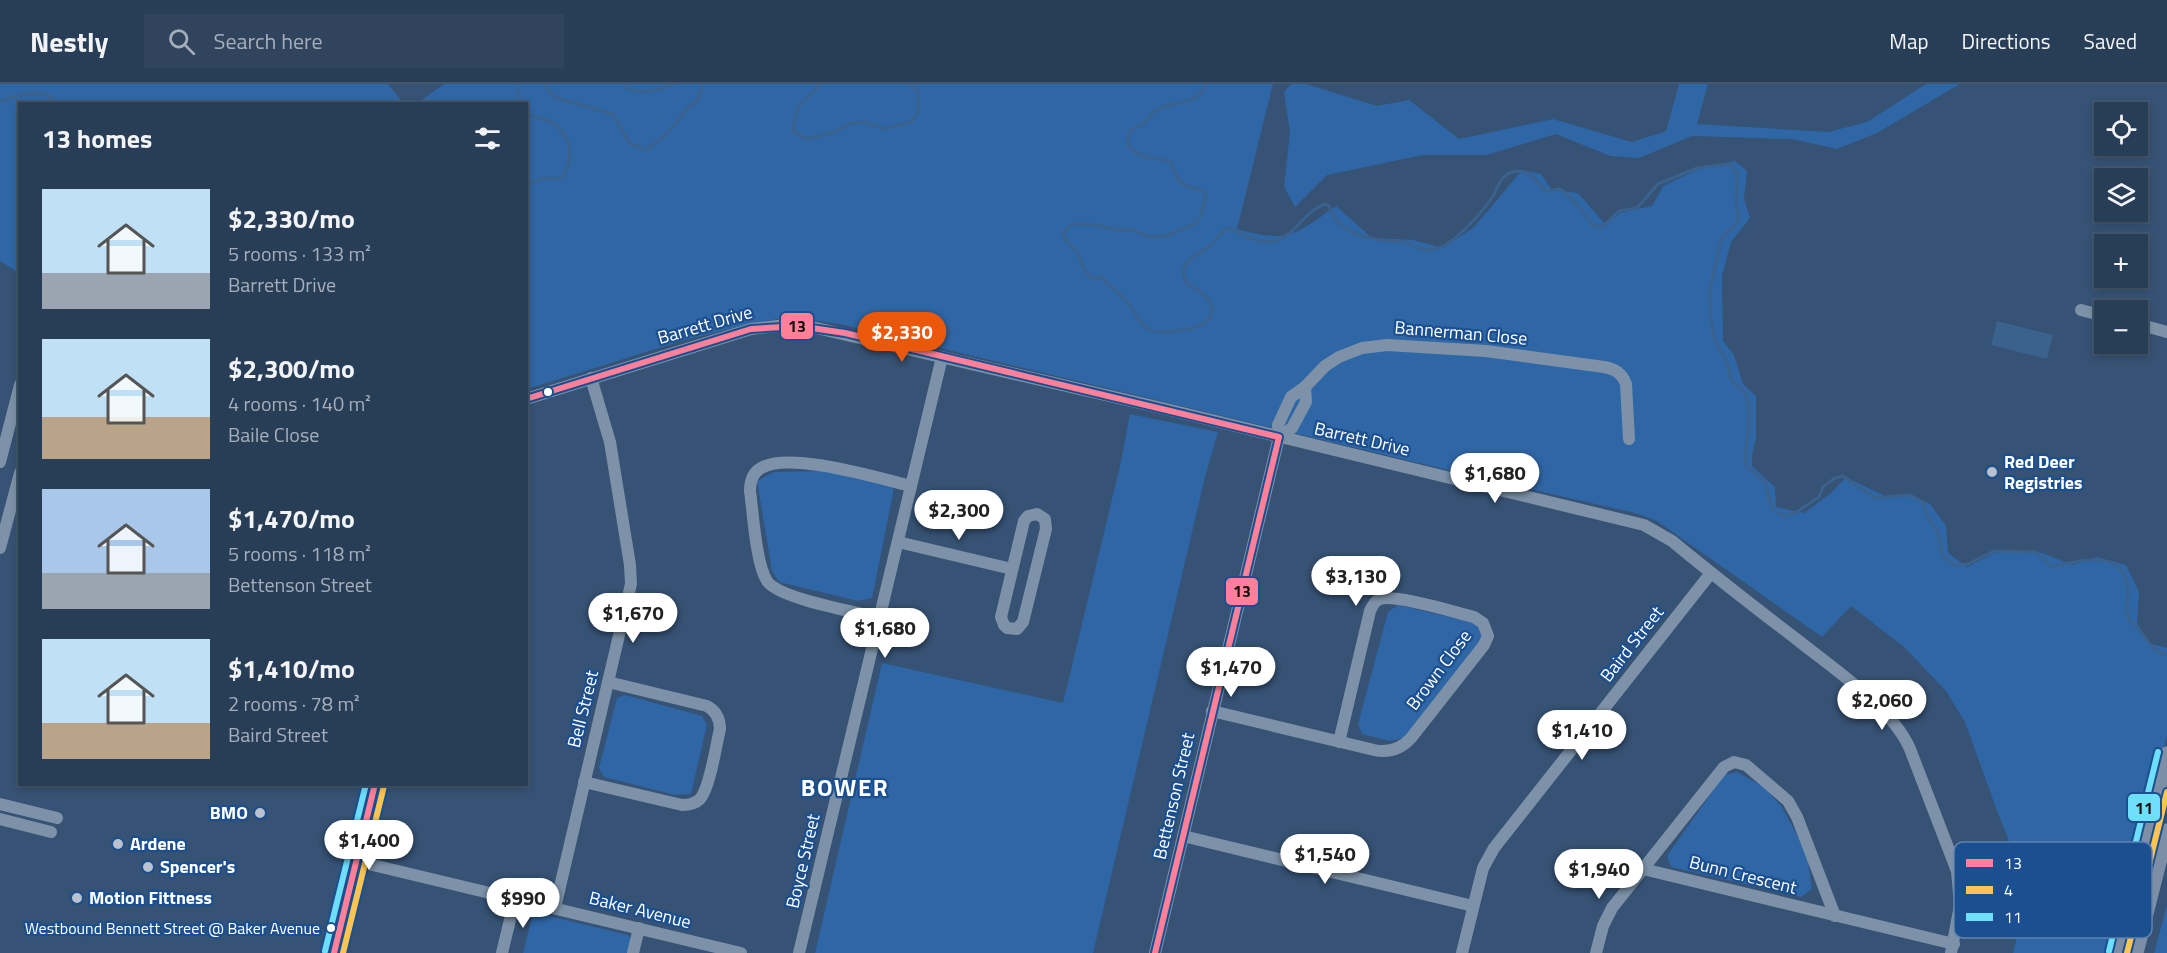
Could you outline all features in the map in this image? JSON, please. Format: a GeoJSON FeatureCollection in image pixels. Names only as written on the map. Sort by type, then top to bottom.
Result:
{"type":"FeatureCollection","features":[{"type":"Feature","properties":{"kind":"main road"},"geometry":{"type":"LineString","coordinates":[[2148,842],[2163,787],[2167,754]]}},
{"type":"Feature","properties":{"kind":"main road"},"geometry":{"type":"LineString","coordinates":[[2152,890],[2167,831]]}},
{"type":"Feature","properties":{"kind":"main road"},"geometry":{"type":"LineString","coordinates":[[2118,953],[2122,938]]}},
{"type":"Feature","properties":{"kind":"main road"},"geometry":{"type":"LineString","coordinates":[[2136,953],[2140,938]]}},
{"type":"Feature","properties":{"kind":"street"},"geometry":{"type":"LineString","coordinates":[[2081,310],[2094,313]]}},
{"type":"Feature","properties":{"kind":"street","name":"Barrett Drive"},"geometry":{"type":"LineString","coordinates":[[528,398],[751,328],[802,326],[827,329],[1630,521],[1650,528],[1671,541],[1881,709],[1901,731],[1910,749],[1954,863]]}},
{"type":"Feature","properties":{"kind":"street"},"geometry":{"type":"LineString","coordinates":[[2148,327],[2167,332]]}},
{"type":"Feature","properties":{"kind":"street","name":"Bannerman Close"},"geometry":{"type":"LineString","coordinates":[[1279,437],[1278,425],[1291,397],[1305,387],[1325,366],[1339,357],[1362,348],[1387,345],[1493,352],[1604,367],[1616,371],[1624,379],[1629,439]]}},
{"type":"Feature","properties":{"kind":"street","name":"Boyce Street"},"geometry":{"type":"LineString","coordinates":[[800,953],[942,357]]}},
{"type":"Feature","properties":{"kind":"street","name":"Bell Street"},"geometry":{"type":"LineString","coordinates":[[555,908],[630,594],[631,574],[610,442],[591,378]]}},
{"type":"Feature","properties":{"kind":"street"},"geometry":{"type":"LineString","coordinates":[[0,462],[18,393]]}},
{"type":"Feature","properties":{"kind":"street","name":"Bettenson Street"},"geometry":{"type":"LineString","coordinates":[[1155,953],[1279,437]]}},
{"type":"Feature","properties":{"kind":"street"},"geometry":{"type":"LineString","coordinates":[[879,618],[785,594],[769,584],[761,564],[750,491],[751,479],[758,469],[770,464],[807,464],[911,486]]}},
{"type":"Feature","properties":{"kind":"street"},"geometry":{"type":"LineString","coordinates":[[0,548],[18,480]]}},
{"type":"Feature","properties":{"kind":"street"},"geometry":{"type":"LineString","coordinates":[[1032,515],[1045,519],[1046,529],[1025,616],[1017,629],[1007,628],[1001,617],[1012,569],[1024,521],[1032,515]]}},
{"type":"Feature","properties":{"kind":"street"},"geometry":{"type":"LineString","coordinates":[[898,542],[1012,569]]}},
{"type":"Feature","properties":{"kind":"street","name":"Baird Street"},"geometry":{"type":"LineString","coordinates":[[1462,953],[1483,868],[1494,848],[1711,573]]}},
{"type":"Feature","properties":{"kind":"street","name":"Brown Close"},"geometry":{"type":"LineString","coordinates":[[1212,711],[1339,742],[1382,751],[1396,748],[1406,743],[1484,645],[1488,636],[1483,623],[1474,617],[1396,598],[1381,598],[1375,602],[1370,611],[1339,742]]}},
{"type":"Feature","properties":{"kind":"street"},"geometry":{"type":"LineString","coordinates":[[584,782],[682,805],[696,802],[701,798],[706,787],[720,729],[720,722],[716,714],[706,706],[608,682]]}},
{"type":"Feature","properties":{"kind":"street","name":"Bunn Crescent"},"geometry":{"type":"LineString","coordinates":[[1596,953],[1609,912],[1724,767],[1730,763],[1737,762],[1746,765],[1788,801],[1797,817],[1835,916]]}},
{"type":"Feature","properties":{"kind":"street"},"geometry":{"type":"LineString","coordinates":[[334,953],[375,786]]}},
{"type":"Feature","properties":{"kind":"street"},"geometry":{"type":"LineString","coordinates":[[0,804],[57,818]]}},
{"type":"Feature","properties":{"kind":"street"},"geometry":{"type":"LineString","coordinates":[[0,819],[51,832]]}},
{"type":"Feature","properties":{"kind":"street"},"geometry":{"type":"LineString","coordinates":[[1183,836],[1473,906]]}},
{"type":"Feature","properties":{"kind":"street","name":"Baker Avenue"},"geometry":{"type":"LineString","coordinates":[[356,861],[741,953]]}},
{"type":"Feature","properties":{"kind":"street","name":"Bunn Crescent"},"geometry":{"type":"LineString","coordinates":[[1643,869],[1835,916],[1953,948]]}},
{"type":"Feature","properties":{"kind":"street"},"geometry":{"type":"LineString","coordinates":[[502,953],[515,899]]}},
{"type":"Feature","properties":{"kind":"street"},"geometry":{"type":"LineString","coordinates":[[633,953],[639,928]]}},
{"type":"Feature","properties":{"kind":"shaded area"},"geometry":{"type":"Polygon","coordinates":[[[0,84],[388,84],[402,102],[18,102],[18,272],[0,261],[0,84]]]}},
{"type":"Feature","properties":{"kind":"shaded area"},"geometry":{"type":"Polygon","coordinates":[[[444,84],[1273,84],[1237,229],[1267,235],[1291,234],[1336,206],[1372,238],[1413,240],[1443,248],[1474,227],[1522,170],[1541,174],[1552,190],[1578,193],[1605,224],[1620,213],[1652,206],[1663,186],[1701,168],[1735,161],[1747,171],[1744,199],[1750,218],[1731,242],[1722,276],[1723,341],[1734,355],[1743,384],[1756,396],[1756,438],[1752,466],[1775,487],[1776,507],[1804,513],[1831,493],[1846,477],[1885,496],[1911,494],[1930,504],[1946,526],[1948,553],[1967,567],[1994,553],[2013,550],[2043,553],[2072,565],[2097,557],[2126,565],[2139,592],[2137,622],[2149,643],[2167,648],[2167,736],[2140,842],[2010,842],[1965,722],[1946,691],[1904,647],[1851,606],[1822,637],[1657,521],[1635,513],[840,324],[805,319],[778,319],[749,324],[685,340],[528,389],[528,102],[419,102],[444,84]]]}},
{"type":"Feature","properties":{"kind":"shaded area"},"geometry":{"type":"Polygon","coordinates":[[[1291,84],[1306,84],[1377,106],[1409,100],[1459,139],[1553,119],[1632,142],[1666,131],[1679,84],[1708,84],[1697,124],[1828,132],[1867,122],[1926,84],[1960,84],[1877,133],[1837,149],[1792,139],[1692,136],[1639,158],[1610,156],[1556,134],[1487,155],[1423,155],[1327,175],[1295,207],[1284,187],[1290,132],[1284,92],[1291,84]]]}},
{"type":"Feature","properties":{"kind":"shaded area"},"geometry":{"type":"Polygon","coordinates":[[[1997,321],[2053,335],[2047,359],[1991,345],[1997,321]]]}},
{"type":"Feature","properties":{"kind":"shaded area"},"geometry":{"type":"Polygon","coordinates":[[[1130,414],[1218,432],[1205,477],[1093,953],[815,953],[882,663],[1063,703],[1120,466],[1130,414]]]}},
{"type":"Feature","properties":{"kind":"shaded area"},"geometry":{"type":"Polygon","coordinates":[[[824,471],[893,485],[872,598],[858,601],[779,582],[772,571],[757,481],[774,472],[824,471]]]}},
{"type":"Feature","properties":{"kind":"shaded area"},"geometry":{"type":"Polygon","coordinates":[[[1398,605],[1475,623],[1486,632],[1411,736],[1390,741],[1362,734],[1358,724],[1388,612],[1398,605]]]}},
{"type":"Feature","properties":{"kind":"shaded area"},"geometry":{"type":"Polygon","coordinates":[[[625,695],[702,716],[707,725],[691,794],[675,795],[604,777],[599,768],[617,698],[625,695]]]}},
{"type":"Feature","properties":{"kind":"shaded area"},"geometry":{"type":"Polygon","coordinates":[[[1737,772],[1764,787],[1782,807],[1807,854],[1812,889],[1801,897],[1671,867],[1667,856],[1724,775],[1737,772]]]}},
{"type":"Feature","properties":{"kind":"shaded area"},"geometry":{"type":"Polygon","coordinates":[[[2167,905],[2167,953],[2154,953],[2167,905]]]}},
{"type":"Feature","properties":{"kind":"shaded area"},"geometry":{"type":"Polygon","coordinates":[[[540,914],[628,935],[635,944],[633,953],[523,953],[532,917],[540,914]]]}},
{"type":"Feature","properties":{"kind":"shaded area"},"geometry":{"type":"Polygon","coordinates":[[[2017,938],[2116,938],[2112,953],[2013,953],[2017,938]]]}},
{"type":"Feature","properties":{"kind":"waterway"},"geometry":{"type":"LineString","coordinates":[[518,84],[520,102]]}},
{"type":"Feature","properties":{"kind":"waterway"},"geometry":{"type":"LineString","coordinates":[[545,84],[550,93],[557,98],[613,114],[629,143],[646,150],[667,134],[687,109],[698,100],[702,84]]}},
{"type":"Feature","properties":{"kind":"waterway"},"geometry":{"type":"LineString","coordinates":[[624,84],[631,90],[643,91],[662,89],[673,84]]}},
{"type":"Feature","properties":{"kind":"waterway"},"geometry":{"type":"LineString","coordinates":[[821,84],[797,108],[793,131],[806,139],[835,132],[851,123],[865,122],[884,129],[911,122],[917,114],[919,98],[918,91],[910,84]]}},
{"type":"Feature","properties":{"kind":"waterway"},"geometry":{"type":"LineString","coordinates":[[1206,84],[1196,97],[1156,110],[1145,123],[1130,131],[1127,143],[1134,152],[1169,161],[1181,183],[1206,194],[1201,215],[1196,223],[1166,236],[1149,237],[1133,230],[1112,229],[1098,225],[1072,224],[1063,232],[1066,241],[1079,254],[1083,268],[1091,278],[1102,277],[1125,300],[1148,329],[1165,332],[1177,331],[1199,325],[1207,320],[1211,313],[1211,305],[1204,295],[1187,283],[1184,268],[1190,259],[1207,248],[1229,228],[1255,240],[1271,242],[1288,234],[1309,214],[1326,204],[1338,222],[1361,236],[1406,242],[1425,250],[1432,250],[1445,245],[1464,230],[1489,202],[1502,179],[1512,172],[1527,173],[1545,191],[1559,189],[1563,191],[1592,225],[1602,227],[1619,211],[1637,208],[1658,184],[1697,168],[1729,164],[1737,172],[1736,205],[1739,217],[1736,224],[1725,233],[1721,240],[1710,289],[1711,321],[1715,341],[1726,360],[1732,381],[1746,394],[1749,413],[1745,461],[1747,467],[1766,483],[1774,510],[1784,516],[1795,513],[1819,497],[1823,487],[1835,478],[1843,476],[1875,498],[1909,495],[1923,502],[1928,518],[1938,532],[1942,555],[1956,565],[1968,564],[1994,551],[2036,552],[2051,566],[2087,560],[2111,563],[2119,568],[2126,578],[2129,619],[2154,649],[2165,654]]}},
{"type":"Feature","properties":{"kind":"waterway"},"geometry":{"type":"LineString","coordinates":[[0,102],[31,93],[50,96],[53,102]]}},
{"type":"Feature","properties":{"kind":"waterway"},"geometry":{"type":"LineString","coordinates":[[528,114],[557,126],[566,138],[570,151],[566,172],[562,178],[543,178],[528,184]]}},
{"type":"Feature","properties":{"kind":"transit line","name":"13"},"geometry":{"type":"LineString","coordinates":[[528,398],[751,329],[798,326],[845,333],[1279,437],[1155,953]]}},
{"type":"Feature","properties":{"kind":"transit line","name":"11"},"geometry":{"type":"LineString","coordinates":[[2136,842],[2158,752]]}},
{"type":"Feature","properties":{"kind":"transit line","name":"11"},"geometry":{"type":"LineString","coordinates":[[325,951],[366,786]]}},
{"type":"Feature","properties":{"kind":"transit line","name":"13"},"geometry":{"type":"LineString","coordinates":[[334,953],[375,786]]}},
{"type":"Feature","properties":{"kind":"transit line","name":"4"},"geometry":{"type":"LineString","coordinates":[[343,953],[384,786]]}},
{"type":"Feature","properties":{"kind":"transit line","name":"4"},"geometry":{"type":"LineString","coordinates":[[2152,852],[2167,792]]}},
{"type":"Feature","properties":{"kind":"transit line","name":"11"},"geometry":{"type":"LineString","coordinates":[[2109,951],[2112,938]]}},
{"type":"Feature","properties":{"kind":"transit line","name":"4"},"geometry":{"type":"LineString","coordinates":[[2127,953],[2131,938]]}},
{"type":"Feature","properties":{"kind":"place","name":"Red Deer Registries"},"geometry":{"type":"Point","coordinates":[1992,472]}},
{"type":"Feature","properties":{"kind":"place","name":"BMO"},"geometry":{"type":"Point","coordinates":[260,813]}},
{"type":"Feature","properties":{"kind":"place","name":"Ardene"},"geometry":{"type":"Point","coordinates":[118,844]}},
{"type":"Feature","properties":{"kind":"place","name":"Spencer's"},"geometry":{"type":"Point","coordinates":[148,867]}},
{"type":"Feature","properties":{"kind":"place","name":"Motion Fittness"},"geometry":{"type":"Point","coordinates":[77,898]}},
{"type":"Feature","properties":{"kind":"place","name":"Westbound Bennett Street @ Baker Avenue"},"geometry":{"type":"Point","coordinates":[331,928]}},
{"type":"Feature","properties":{"kind":"district","name":"BOWER"},"geometry":{"type":"Point","coordinates":[845,788]}}]}
